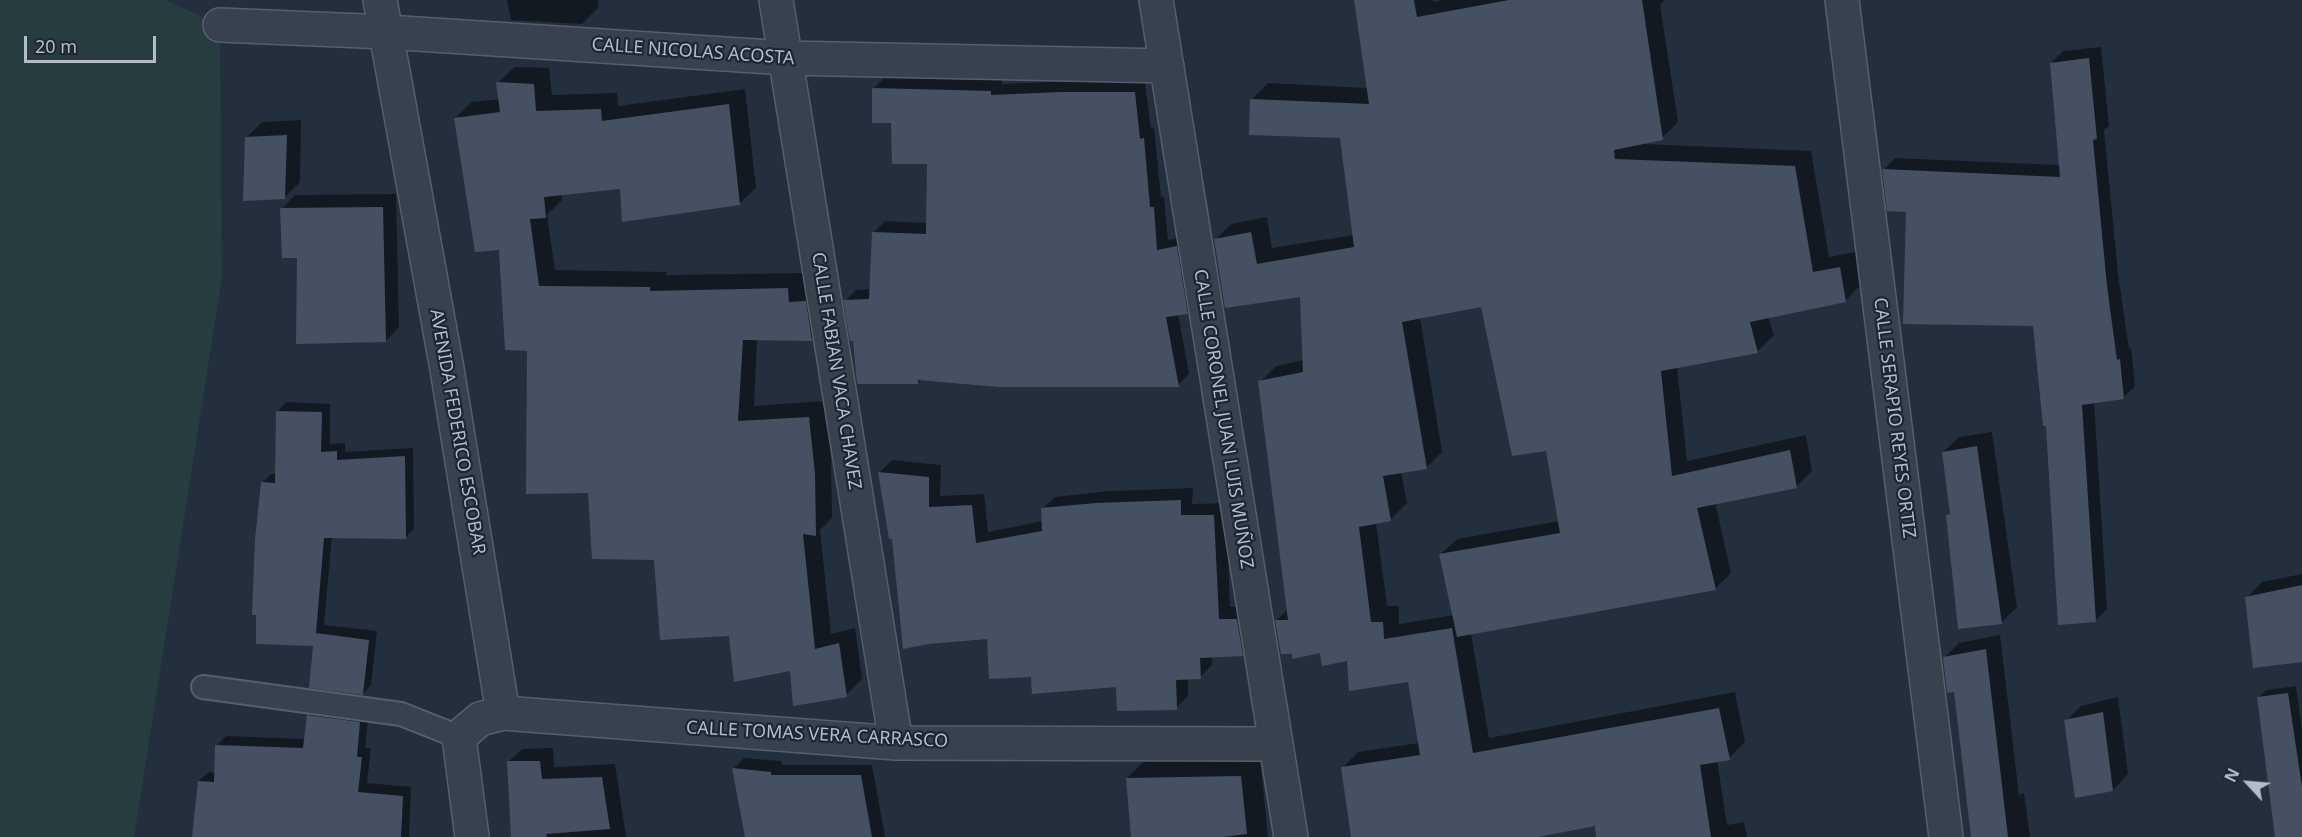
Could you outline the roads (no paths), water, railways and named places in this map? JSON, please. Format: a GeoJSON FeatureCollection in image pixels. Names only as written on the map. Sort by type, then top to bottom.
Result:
{"type":"FeatureCollection","features":[{"type":"Feature","properties":{"kind":"street","name":"AVENIDA FEDERICO ESCOBAR"},"geometry":{"type":"LineString","coordinates":[[380,0],[447,369],[503,714]]}},
{"type":"Feature","properties":{"kind":"street","name":"CALLE FABIAN VACA CHAVEZ"},"geometry":{"type":"LineString","coordinates":[[776,0],[896,743]]}},
{"type":"Feature","properties":{"kind":"street","name":"CALLE CORONEL JUAN LUIS MUÑOZ"},"geometry":{"type":"LineString","coordinates":[[1156,0],[1291,837]]}},
{"type":"Feature","properties":{"kind":"street","name":"CALLE SERAPIO REYES ORTIZ"},"geometry":{"type":"LineString","coordinates":[[1842,0],[1946,837]]}},
{"type":"Feature","properties":{"kind":"street","name":"CALLE NICOLAS ACOSTA"},"geometry":{"type":"LineString","coordinates":[[220,25],[387,32],[786,58],[1167,66]]}},
{"type":"Feature","properties":{"kind":"street"},"geometry":{"type":"LineString","coordinates":[[472,837],[459,737],[480,719],[503,714]]}},
{"type":"Feature","properties":{"kind":"street","name":"CALLE TOMAS VERA CARRASCO"},"geometry":{"type":"LineString","coordinates":[[503,714],[896,743],[1275,744]]}},
{"type":"Feature","properties":{"kind":"lane"},"geometry":{"type":"LineString","coordinates":[[203,687],[401,714],[459,737]]}}]}
